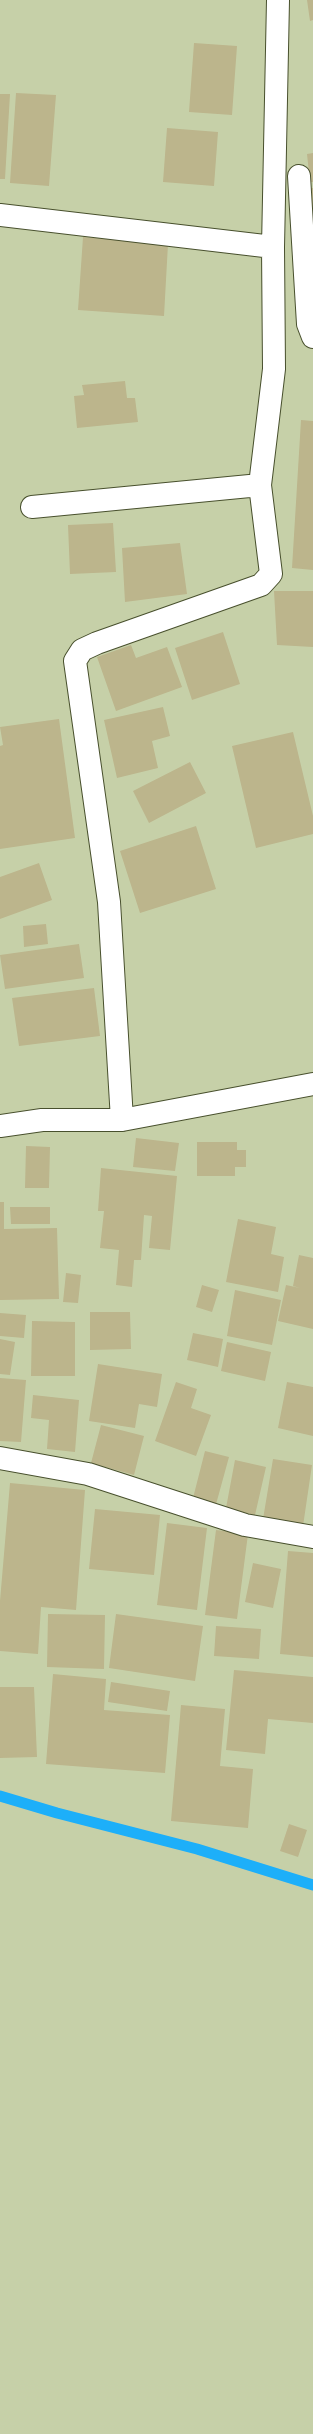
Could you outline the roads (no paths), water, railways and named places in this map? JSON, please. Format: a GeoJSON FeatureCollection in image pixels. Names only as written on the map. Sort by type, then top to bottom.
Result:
{"type":"FeatureCollection","features":[{"type":"Feature","properties":{"kind":"street"},"geometry":{"type":"LineString","coordinates":[[122,1120],[109,902],[75,661],[82,650],[97,643],[261,585],[271,574],[260,485],[274,369],[273,247],[278,0]]}},
{"type":"Feature","properties":{"kind":"street"},"geometry":{"type":"LineString","coordinates":[[299,176],[308,324],[313,337]]}},
{"type":"Feature","properties":{"kind":"street"},"geometry":{"type":"LineString","coordinates":[[0,215],[273,247]]}},
{"type":"Feature","properties":{"kind":"street"},"geometry":{"type":"LineString","coordinates":[[32,507],[260,485]]}},
{"type":"Feature","properties":{"kind":"street"},"geometry":{"type":"LineString","coordinates":[[0,1126],[42,1120],[122,1120],[313,1084]]}},
{"type":"Feature","properties":{"kind":"street"},"geometry":{"type":"LineString","coordinates":[[0,1458],[88,1474],[245,1525],[313,1537]]}},
{"type":"Feature","properties":{"kind":"waterway"},"geometry":{"type":"LineString","coordinates":[[0,1796],[57,1813],[197,1849],[313,1885]]}}]}
